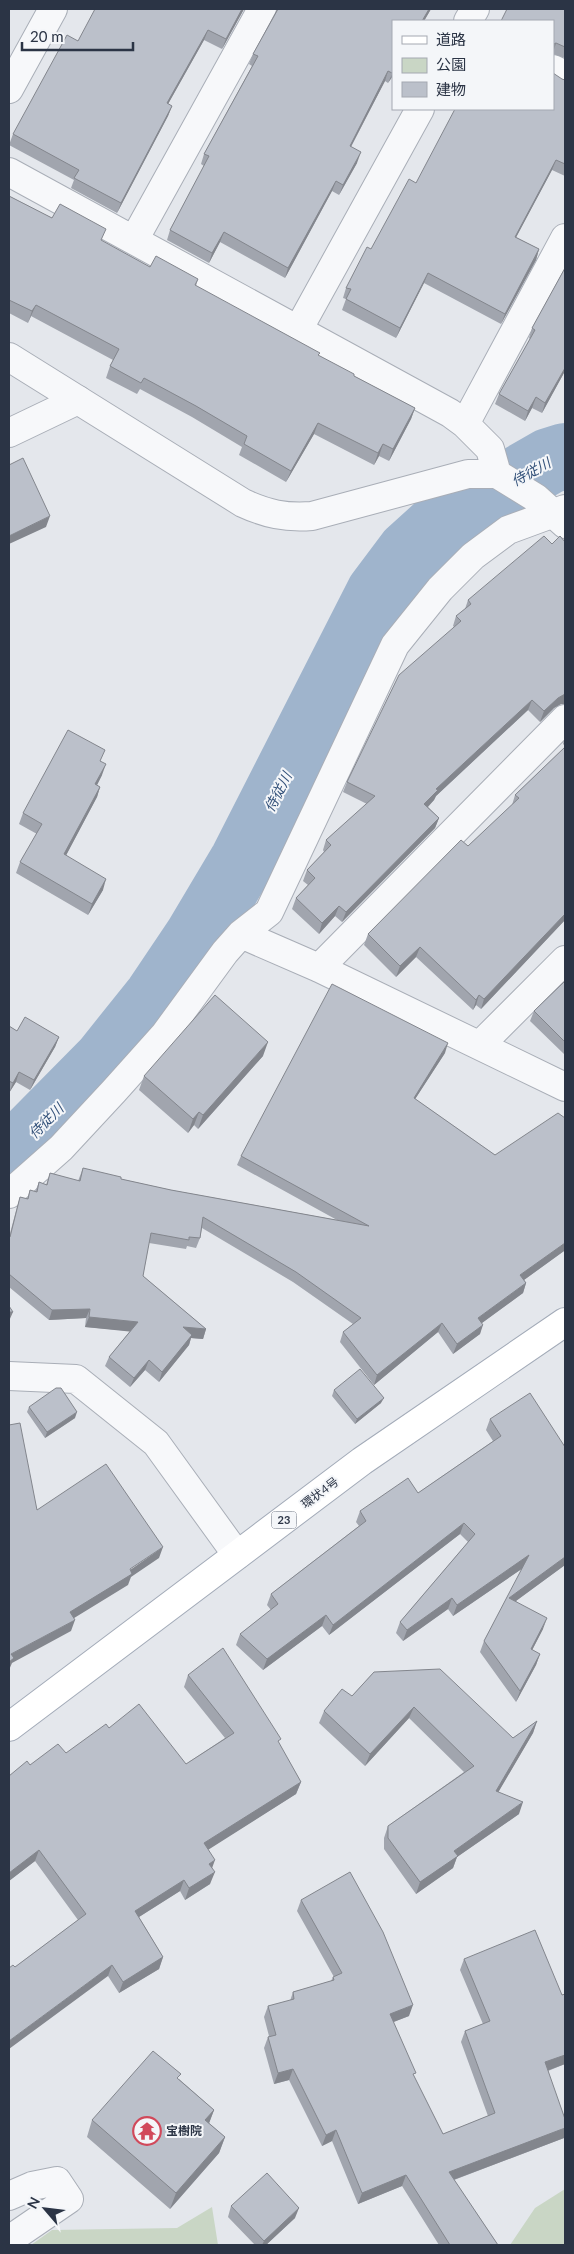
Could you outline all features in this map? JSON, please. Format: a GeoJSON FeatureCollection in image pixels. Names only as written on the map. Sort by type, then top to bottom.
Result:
{"type":"FeatureCollection","features":[{"type":"Feature","properties":{"kind":"main road","name":"環状4号"},"geometry":{"type":"LineString","coordinates":[[9,1727],[362,1461],[565,1322]]}},
{"type":"Feature","properties":{"kind":"street"},"geometry":{"type":"LineString","coordinates":[[9,89],[53,9]]}},
{"type":"Feature","properties":{"kind":"street"},"geometry":{"type":"LineString","coordinates":[[134,240],[262,9]]}},
{"type":"Feature","properties":{"kind":"street"},"geometry":{"type":"LineString","coordinates":[[469,20],[475,9]]}},
{"type":"Feature","properties":{"kind":"street"},"geometry":{"type":"LineString","coordinates":[[298,330],[419,110]]}},
{"type":"Feature","properties":{"kind":"street"},"geometry":{"type":"LineString","coordinates":[[9,172],[466,424],[494,462],[555,511],[508,530],[473,556],[440,589],[395,645],[269,912],[241,934],[225,952],[165,1034],[114,1091],[61,1148],[9,1194]]}},
{"type":"Feature","properties":{"kind":"street"},"geometry":{"type":"LineString","coordinates":[[466,424],[565,238]]}},
{"type":"Feature","properties":{"kind":"street"},"geometry":{"type":"LineString","coordinates":[[9,357],[243,503],[267,514],[290,518],[312,516],[468,474],[494,462]]}},
{"type":"Feature","properties":{"kind":"street"},"geometry":{"type":"LineString","coordinates":[[9,433],[78,400]]}},
{"type":"Feature","properties":{"kind":"street"},"geometry":{"type":"LineString","coordinates":[[318,968],[565,720]]}},
{"type":"Feature","properties":{"kind":"street"},"geometry":{"type":"LineString","coordinates":[[241,934],[481,1044],[565,1087]]}},
{"type":"Feature","properties":{"kind":"street"},"geometry":{"type":"LineString","coordinates":[[481,1044],[565,960]]}},
{"type":"Feature","properties":{"kind":"street"},"geometry":{"type":"LineString","coordinates":[[9,1376],[76,1379],[156,1443],[236,1555]]}},
{"type":"Feature","properties":{"kind":"street"},"geometry":{"type":"LineString","coordinates":[[9,2196],[32,2186],[57,2181],[69,2199],[9,2240]]}},
{"type":"Feature","properties":{"kind":"green space"},"geometry":{"type":"Polygon","coordinates":[[[565,2189],[565,2245],[510,2245],[535,2208],[565,2189]]]}},
{"type":"Feature","properties":{"kind":"green space"},"geometry":{"type":"Polygon","coordinates":[[[212,2207],[218,2245],[31,2245],[52,2230],[177,2228],[212,2207]]]}},
{"type":"Feature","properties":{"kind":"building"},"geometry":{"type":"Polygon","coordinates":[[[95,9],[242,9],[226,39],[208,30],[167,103],[172,106],[121,203],[74,178],[79,170],[13,134],[67,35],[78,41],[95,9]]]}},
{"type":"Feature","properties":{"kind":"building"},"geometry":{"type":"Polygon","coordinates":[[[278,9],[429,9],[423,20],[392,20],[392,73],[388,71],[350,146],[361,152],[343,185],[336,181],[288,268],[224,232],[212,253],[170,230],[209,156],[204,154],[258,56],[253,54],[278,9]]]}},
{"type":"Feature","properties":{"kind":"building"},"geometry":{"type":"Polygon","coordinates":[[[507,9],[565,9],[565,47],[554,44],[554,20],[502,20],[507,9]]]}},
{"type":"Feature","properties":{"kind":"building"},"geometry":{"type":"Polygon","coordinates":[[[554,74],[565,80],[565,164],[556,160],[515,237],[539,249],[505,314],[428,273],[400,328],[346,299],[351,289],[346,288],[367,247],[371,249],[409,179],[416,183],[454,110],[554,110],[554,74]]]}},
{"type":"Feature","properties":{"kind":"building"},"geometry":{"type":"Polygon","coordinates":[[[9,196],[52,218],[60,204],[106,229],[101,240],[150,267],[156,256],[198,279],[195,285],[320,353],[318,355],[354,374],[354,376],[415,408],[393,449],[383,444],[378,453],[318,423],[291,471],[244,444],[247,436],[196,406],[144,378],[141,383],[110,366],[119,349],[36,305],[32,311],[9,300],[9,196]]]}},
{"type":"Feature","properties":{"kind":"building"},"geometry":{"type":"Polygon","coordinates":[[[565,268],[565,368],[545,403],[536,397],[528,411],[499,394],[535,330],[532,328],[565,268]]]}},
{"type":"Feature","properties":{"kind":"building"},"geometry":{"type":"Polygon","coordinates":[[[23,458],[50,516],[9,536],[9,465],[23,458]]]}},
{"type":"Feature","properties":{"kind":"building"},"geometry":{"type":"Polygon","coordinates":[[[544,536],[552,544],[560,536],[565,542],[565,694],[544,711],[532,700],[436,789],[438,790],[424,804],[439,818],[346,912],[339,906],[322,923],[296,898],[315,878],[307,870],[331,845],[326,840],[375,796],[347,782],[399,675],[461,621],[456,616],[471,604],[468,600],[544,536]]]}},
{"type":"Feature","properties":{"kind":"building"},"geometry":{"type":"Polygon","coordinates":[[[68,730],[105,750],[100,761],[106,764],[95,784],[100,787],[64,854],[106,879],[92,904],[20,862],[42,824],[23,813],[68,730]]]}},
{"type":"Feature","properties":{"kind":"building"},"geometry":{"type":"Polygon","coordinates":[[[565,747],[565,914],[484,999],[479,995],[476,1000],[420,947],[400,966],[368,934],[461,840],[468,846],[519,798],[515,795],[565,747]]]}},
{"type":"Feature","properties":{"kind":"building"},"geometry":{"type":"Polygon","coordinates":[[[565,981],[565,1042],[534,1011],[565,981]]]}},
{"type":"Feature","properties":{"kind":"building"},"geometry":{"type":"Polygon","coordinates":[[[332,984],[448,1043],[414,1098],[495,1155],[558,1113],[565,1118],[565,1243],[520,1275],[526,1283],[478,1318],[483,1325],[457,1344],[442,1323],[377,1375],[343,1332],[361,1318],[296,1272],[203,1217],[200,1238],[189,1237],[189,1240],[151,1233],[143,1276],[206,1329],[183,1327],[192,1335],[162,1372],[149,1360],[134,1378],[109,1357],[138,1322],[89,1317],[90,1309],[52,1310],[9,1274],[9,1237],[20,1197],[28,1199],[30,1190],[37,1192],[39,1182],[47,1185],[50,1173],[80,1181],[83,1168],[171,1190],[369,1226],[241,1156],[332,984]]]}},
{"type":"Feature","properties":{"kind":"building"},"geometry":{"type":"Polygon","coordinates":[[[215,995],[268,1042],[203,1115],[199,1112],[193,1119],[144,1076],[215,995]]]}},
{"type":"Feature","properties":{"kind":"building"},"geometry":{"type":"Polygon","coordinates":[[[25,1017],[59,1037],[34,1080],[19,1072],[13,1083],[9,1081],[9,1026],[17,1031],[25,1017]]]}},
{"type":"Feature","properties":{"kind":"building"},"geometry":{"type":"Polygon","coordinates":[[[360,1369],[384,1398],[357,1419],[334,1390],[360,1369]]]}},
{"type":"Feature","properties":{"kind":"building"},"geometry":{"type":"Polygon","coordinates":[[[56,1388],[61,1388],[77,1412],[47,1432],[29,1407],[56,1388]]]}},
{"type":"Feature","properties":{"kind":"building"},"geometry":{"type":"Polygon","coordinates":[[[530,1393],[565,1447],[565,1557],[509,1598],[547,1618],[531,1649],[540,1654],[520,1691],[484,1641],[529,1555],[457,1605],[452,1598],[407,1630],[400,1622],[475,1534],[464,1523],[333,1625],[326,1615],[267,1659],[240,1634],[278,1604],[271,1594],[366,1521],[360,1511],[408,1478],[418,1493],[501,1436],[490,1419],[530,1393]]]}},
{"type":"Feature","properties":{"kind":"building"},"geometry":{"type":"Polygon","coordinates":[[[20,1423],[37,1510],[106,1464],[163,1547],[130,1569],[132,1574],[70,1612],[75,1620],[11,1654],[14,1658],[9,1662],[9,1425],[20,1423]]]}},
{"type":"Feature","properties":{"kind":"building"},"geometry":{"type":"Polygon","coordinates":[[[223,1648],[281,1739],[278,1741],[301,1782],[204,1843],[215,1860],[209,1864],[215,1872],[189,1888],[184,1880],[135,1911],[163,1957],[123,1982],[112,1965],[9,2041],[9,1968],[13,1965],[15,1967],[86,1914],[39,1850],[9,1873],[9,1776],[27,1761],[30,1765],[58,1744],[66,1753],[106,1724],[109,1728],[139,1704],[186,1764],[234,1733],[188,1675],[223,1648]]]}},
{"type":"Feature","properties":{"kind":"building"},"geometry":{"type":"Polygon","coordinates":[[[440,1669],[513,1738],[537,1721],[496,1791],[523,1802],[454,1851],[458,1856],[420,1882],[388,1838],[388,1826],[474,1766],[414,1707],[370,1754],[324,1711],[342,1689],[352,1696],[374,1672],[440,1669]]]}},
{"type":"Feature","properties":{"kind":"building"},"geometry":{"type":"Polygon","coordinates":[[[350,1872],[383,1932],[413,2005],[390,2014],[416,2073],[413,2074],[443,2134],[495,2113],[465,2031],[490,2021],[464,1959],[535,1930],[562,1995],[565,1994],[565,2055],[545,2062],[565,2119],[565,2128],[449,2172],[498,2245],[450,2245],[406,2175],[362,2193],[336,2130],[326,2135],[293,2069],[278,2073],[268,2037],[276,2035],[268,2006],[294,1999],[293,1992],[334,1980],[333,1977],[342,1973],[301,1900],[350,1872]]]}},
{"type":"Feature","properties":{"kind":"building","name":"宝樹院"},"geometry":{"type":"Polygon","coordinates":[[[153,2051],[181,2074],[177,2078],[214,2110],[205,2120],[225,2137],[176,2193],[92,2120],[153,2051]]]}},
{"type":"Feature","properties":{"kind":"building"},"geometry":{"type":"Polygon","coordinates":[[[267,2173],[299,2208],[264,2241],[231,2206],[267,2173]]]}},
{"type":"Feature","properties":{"kind":"waterway","name":"侍従川"},"geometry":{"type":"LineString","coordinates":[[9,1159],[105,1062],[157,997],[196,939],[243,860],[379,593],[409,553],[442,523],[549,461],[565,456]]}},
{"type":"Feature","properties":{"kind":"place","name":"宝樹院"},"geometry":{"type":"Point","coordinates":[147,2131]}}]}
